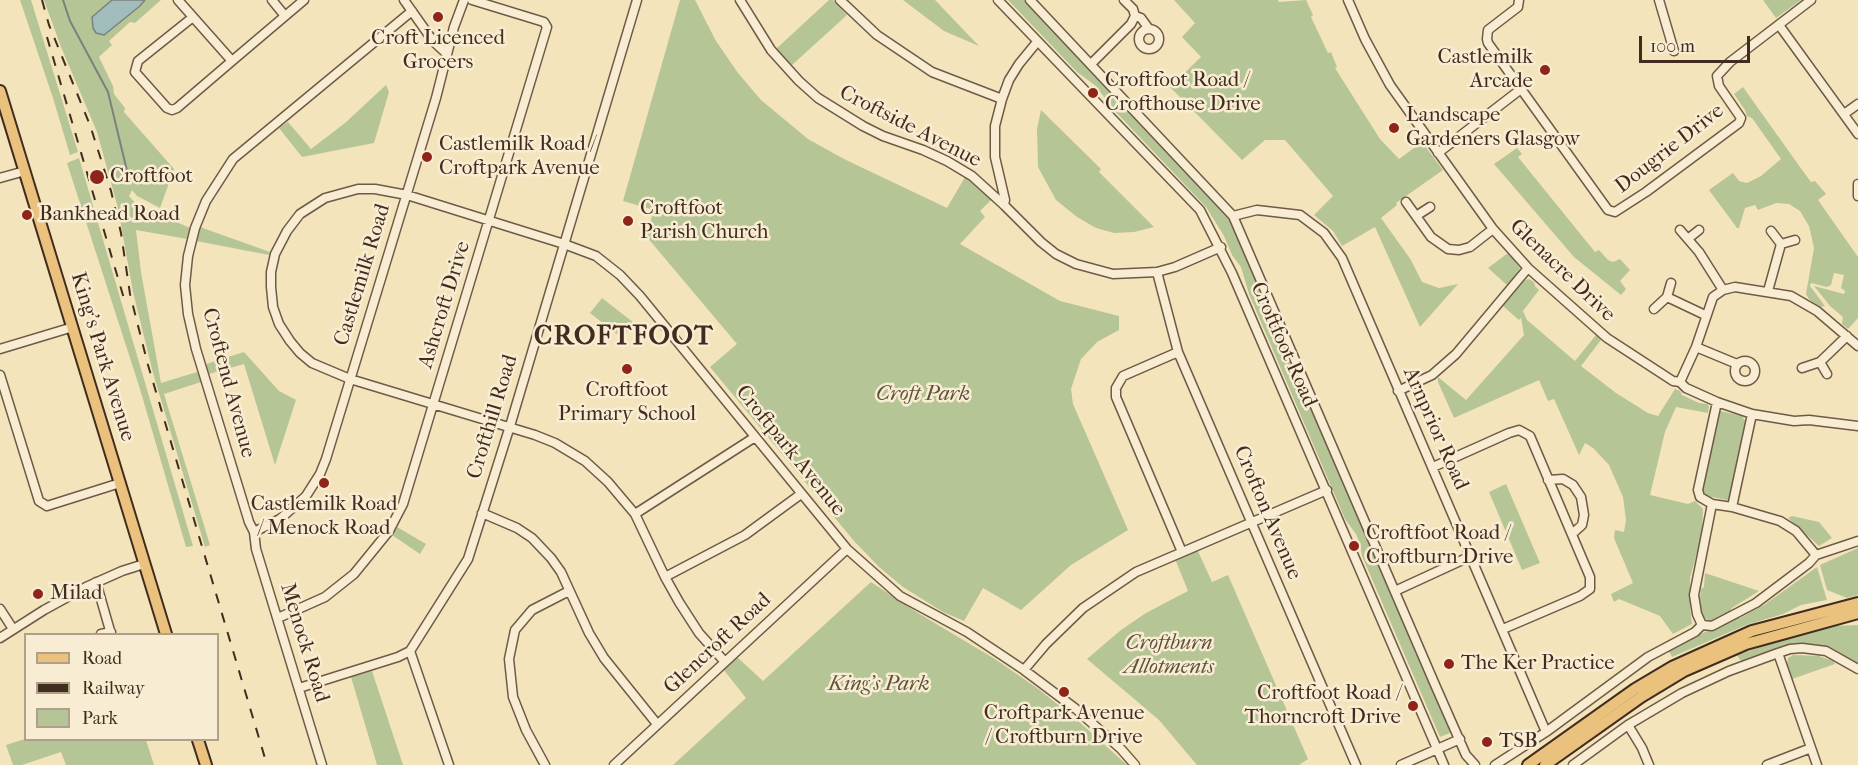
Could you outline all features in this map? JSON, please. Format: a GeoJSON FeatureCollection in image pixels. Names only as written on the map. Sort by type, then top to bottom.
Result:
{"type":"FeatureCollection","features":[{"type":"Feature","properties":{"kind":"main road","name":"King's Park Avenue"},"geometry":{"type":"LineString","coordinates":[[0,91],[166,633]]}},
{"type":"Feature","properties":{"kind":"main road"},"geometry":{"type":"LineString","coordinates":[[1528,765],[1635,689],[1672,667],[1752,631],[1858,603]]}},
{"type":"Feature","properties":{"kind":"main road"},"geometry":{"type":"LineString","coordinates":[[1545,765],[1641,697],[1684,671],[1746,644],[1858,613]]}},
{"type":"Feature","properties":{"kind":"main road"},"geometry":{"type":"LineString","coordinates":[[198,741],[206,765]]}},
{"type":"Feature","properties":{"kind":"street"},"geometry":{"type":"LineString","coordinates":[[178,0],[232,61]]}},
{"type":"Feature","properties":{"kind":"street"},"geometry":{"type":"LineString","coordinates":[[272,0],[285,16]]}},
{"type":"Feature","properties":{"kind":"street"},"geometry":{"type":"LineString","coordinates":[[193,17],[138,61],[135,72],[166,108],[172,110],[304,0]]}},
{"type":"Feature","properties":{"kind":"street"},"geometry":{"type":"LineString","coordinates":[[404,0],[433,41],[447,54]]}},
{"type":"Feature","properties":{"kind":"street","name":"Castlemilk Road"},"geometry":{"type":"LineString","coordinates":[[254,532],[280,519],[294,508],[314,484],[326,459],[464,0]]}},
{"type":"Feature","properties":{"kind":"street","name":"Ashcroft Drive"},"geometry":{"type":"LineString","coordinates":[[278,618],[325,597],[354,574],[379,544],[403,504],[547,27],[544,22],[472,0]]}},
{"type":"Feature","properties":{"kind":"street","name":"Crofthill Road"},"geometry":{"type":"LineString","coordinates":[[410,651],[468,559],[637,0]]}},
{"type":"Feature","properties":{"kind":"street","name":"Croftside Avenue"},"geometry":{"type":"LineString","coordinates":[[740,0],[771,50],[818,98],[862,126],[947,161],[972,176],[1056,254],[1076,264],[1113,274],[1157,272],[1175,267],[1221,247]]}},
{"type":"Feature","properties":{"kind":"street"},"geometry":{"type":"LineString","coordinates":[[840,0],[877,35],[932,72],[1002,99]]}},
{"type":"Feature","properties":{"kind":"street","name":"Croftfoot Road"},"geometry":{"type":"LineString","coordinates":[[998,0],[1200,210],[1221,247],[1444,765]]}},
{"type":"Feature","properties":{"kind":"street","name":"Croftfoot Road"},"geometry":{"type":"LineString","coordinates":[[1029,0],[1233,216],[1466,755],[1474,765]]}},
{"type":"Feature","properties":{"kind":"street"},"geometry":{"type":"LineString","coordinates":[[1124,0],[1135,16],[1149,29]]}},
{"type":"Feature","properties":{"kind":"street","name":"Glenacre Drive"},"geometry":{"type":"LineString","coordinates":[[1348,0],[1365,39],[1390,85],[1493,229],[1528,268],[1607,338],[1673,381],[1680,382],[1686,388],[1717,402],[1752,414],[1794,421],[1809,420],[1858,426]]}},
{"type":"Feature","properties":{"kind":"street","name":"Dougrie Drive"},"geometry":{"type":"LineString","coordinates":[[1519,0],[1518,7],[1488,30],[1487,39],[1492,51],[1608,210],[1616,212],[1739,123],[1741,118],[1719,86],[1717,76],[1720,70],[1811,0]]}},
{"type":"Feature","properties":{"kind":"street"},"geometry":{"type":"LineString","coordinates":[[1659,0],[1674,51]]}},
{"type":"Feature","properties":{"kind":"street","name":"Croftend Avenue"},"geometry":{"type":"LineString","coordinates":[[254,532],[199,360],[188,314],[185,285],[188,256],[195,228],[206,201],[233,159],[412,11]]}},
{"type":"Feature","properties":{"kind":"street"},"geometry":{"type":"LineString","coordinates":[[1091,64],[1131,24],[1135,16]]}},
{"type":"Feature","properties":{"kind":"street"},"geometry":{"type":"LineString","coordinates":[[1779,25],[1858,134]]}},
{"type":"Feature","properties":{"kind":"street"},"geometry":{"type":"LineString","coordinates":[[1004,205],[1005,200],[996,165],[994,140],[1002,99],[1009,80],[1037,42]]}},
{"type":"Feature","properties":{"kind":"street"},"geometry":{"type":"LineString","coordinates":[[1438,153],[1521,88]]}},
{"type":"Feature","properties":{"kind":"street"},"geometry":{"type":"LineString","coordinates":[[1844,114],[1858,104]]}},
{"type":"Feature","properties":{"kind":"street"},"geometry":{"type":"LineString","coordinates":[[0,178],[25,171]]}},
{"type":"Feature","properties":{"kind":"street"},"geometry":{"type":"LineString","coordinates":[[1858,184],[1858,196]]}},
{"type":"Feature","properties":{"kind":"street","name":"Croftpark Avenue"},"geometry":{"type":"LineString","coordinates":[[725,662],[699,633],[665,577],[635,514],[608,482],[585,461],[555,442],[510,426],[350,379],[312,363],[290,341],[279,324],[273,307],[271,272],[275,254],[300,213],[325,198],[358,189],[375,189],[406,195],[596,256],[620,275],[640,296],[847,549],[900,596],[967,632],[1024,670],[1076,709],[1121,748],[1135,765]]}},
{"type":"Feature","properties":{"kind":"street"},"geometry":{"type":"LineString","coordinates":[[1406,202],[1431,237],[1448,249],[1459,250],[1470,247],[1493,229]]}},
{"type":"Feature","properties":{"kind":"street"},"geometry":{"type":"LineString","coordinates":[[1416,216],[1430,207]]}},
{"type":"Feature","properties":{"kind":"street","name":"Arnprior Road"},"geometry":{"type":"LineString","coordinates":[[1233,216],[1257,210],[1300,215],[1324,233],[1342,258],[1546,732]]}},
{"type":"Feature","properties":{"kind":"street"},"geometry":{"type":"LineString","coordinates":[[1680,230],[1689,237],[1724,290]]}},
{"type":"Feature","properties":{"kind":"street"},"geometry":{"type":"LineString","coordinates":[[1689,237],[1699,230]]}},
{"type":"Feature","properties":{"kind":"street"},"geometry":{"type":"LineString","coordinates":[[1771,231],[1781,244]]}},
{"type":"Feature","properties":{"kind":"street"},"geometry":{"type":"LineString","coordinates":[[1781,244],[1795,240]]}},
{"type":"Feature","properties":{"kind":"street"},"geometry":{"type":"LineString","coordinates":[[1768,291],[1781,244]]}},
{"type":"Feature","properties":{"kind":"street"},"geometry":{"type":"LineString","coordinates":[[1398,391],[1432,375],[1456,354],[1528,268]]}},
{"type":"Feature","properties":{"kind":"street","name":"Crofton Avenue"},"geometry":{"type":"LineString","coordinates":[[1157,272],[1178,352],[1356,765]]}},
{"type":"Feature","properties":{"kind":"street"},"geometry":{"type":"LineString","coordinates":[[1654,309],[1667,297],[1671,283]]}},
{"type":"Feature","properties":{"kind":"street"},"geometry":{"type":"LineString","coordinates":[[1680,382],[1696,347],[1713,297],[1724,290],[1741,287],[1791,296],[1817,311],[1858,346]]}},
{"type":"Feature","properties":{"kind":"street"},"geometry":{"type":"LineString","coordinates":[[1667,297],[1705,315]]}},
{"type":"Feature","properties":{"kind":"street"},"geometry":{"type":"LineString","coordinates":[[0,349],[73,327]]}},
{"type":"Feature","properties":{"kind":"street"},"geometry":{"type":"LineString","coordinates":[[1802,368],[1820,362],[1847,336]]}},
{"type":"Feature","properties":{"kind":"street"},"geometry":{"type":"LineString","coordinates":[[1696,347],[1737,364]]}},
{"type":"Feature","properties":{"kind":"street"},"geometry":{"type":"LineString","coordinates":[[1178,352],[1123,376],[1116,388],[1116,397],[1182,552]]}},
{"type":"Feature","properties":{"kind":"street"},"geometry":{"type":"LineString","coordinates":[[1820,362],[1827,374]]}},
{"type":"Feature","properties":{"kind":"street"},"geometry":{"type":"LineString","coordinates":[[0,375],[39,501],[47,506],[120,483]]}},
{"type":"Feature","properties":{"kind":"street"},"geometry":{"type":"LineString","coordinates":[[1717,402],[1698,490],[1700,497],[1712,504],[1780,521],[1796,531],[1816,555]]}},
{"type":"Feature","properties":{"kind":"street"},"geometry":{"type":"LineString","coordinates":[[1731,507],[1752,414]]}},
{"type":"Feature","properties":{"kind":"street"},"geometry":{"type":"LineString","coordinates":[[1433,467],[1509,433],[1519,430],[1530,436],[1590,577],[1590,589],[1580,596],[1503,629]]}},
{"type":"Feature","properties":{"kind":"street"},"geometry":{"type":"LineString","coordinates":[[635,514],[755,437]]}},
{"type":"Feature","properties":{"kind":"street"},"geometry":{"type":"LineString","coordinates":[[1548,480],[1563,479],[1573,485],[1581,497],[1584,515],[1582,525],[1572,534]]}},
{"type":"Feature","properties":{"kind":"street"},"geometry":{"type":"LineString","coordinates":[[1024,670],[1046,644],[1083,608],[1136,572],[1327,490]]}},
{"type":"Feature","properties":{"kind":"street"},"geometry":{"type":"LineString","coordinates":[[665,577],[744,535],[801,494]]}},
{"type":"Feature","properties":{"kind":"street"},"geometry":{"type":"LineString","coordinates":[[1702,625],[1697,614],[1694,595],[1712,504]]}},
{"type":"Feature","properties":{"kind":"street"},"geometry":{"type":"LineString","coordinates":[[482,513],[517,528],[532,538],[551,558],[561,572],[604,658],[657,724]]}},
{"type":"Feature","properties":{"kind":"street","name":"Menock Road"},"geometry":{"type":"LineString","coordinates":[[254,532],[256,549],[322,765]]}},
{"type":"Feature","properties":{"kind":"street"},"geometry":{"type":"LineString","coordinates":[[1702,625],[1712,626],[1756,603],[1809,564],[1816,555],[1858,541]]}},
{"type":"Feature","properties":{"kind":"street","name":"Glencroft Road"},"geometry":{"type":"LineString","coordinates":[[614,765],[847,549]]}},
{"type":"Feature","properties":{"kind":"street"},"geometry":{"type":"LineString","coordinates":[[1395,591],[1471,556]]}},
{"type":"Feature","properties":{"kind":"street"},"geometry":{"type":"LineString","coordinates":[[0,638],[56,603],[96,582],[144,564]]}},
{"type":"Feature","properties":{"kind":"street"},"geometry":{"type":"LineString","coordinates":[[96,582],[111,633]]}},
{"type":"Feature","properties":{"kind":"street"},"geometry":{"type":"LineString","coordinates":[[545,765],[526,730],[513,697],[509,658],[515,630],[532,610],[569,591]]}},
{"type":"Feature","properties":{"kind":"street"},"geometry":{"type":"LineString","coordinates":[[0,609],[13,629]]}},
{"type":"Feature","properties":{"kind":"street"},"geometry":{"type":"LineString","coordinates":[[1495,765],[1546,732],[1648,657],[1695,632],[1702,625]]}},
{"type":"Feature","properties":{"kind":"street"},"geometry":{"type":"LineString","coordinates":[[1573,765],[1629,725],[1682,693],[1729,671],[1778,653],[1802,648],[1826,651],[1858,669]]}},
{"type":"Feature","properties":{"kind":"street"},"geometry":{"type":"LineString","coordinates":[[299,688],[398,657],[410,651],[449,765]]}},
{"type":"Feature","properties":{"kind":"street"},"geometry":{"type":"LineString","coordinates":[[1778,653],[1817,765]]}},
{"type":"Feature","properties":{"kind":"street"},"geometry":{"type":"LineString","coordinates":[[1629,725],[1649,765]]}},
{"type":"Feature","properties":{"kind":"street"},"geometry":{"type":"LineString","coordinates":[[1401,765],[1460,739]]}},
{"type":"Feature","properties":{"kind":"street"},"geometry":{"type":"LineString","coordinates":[[1767,765],[1811,748]]}},
{"type":"Feature","properties":{"kind":"green space"},"geometry":{"type":"Polygon","coordinates":[[[20,0],[31,0],[78,152],[70,155],[53,98],[20,0]]]}},
{"type":"Feature","properties":{"kind":"green space"},"geometry":{"type":"Polygon","coordinates":[[[44,0],[161,0],[135,23],[130,22],[109,41],[112,45],[99,57],[113,86],[114,94],[125,108],[124,112],[174,169],[160,208],[137,196],[132,190],[129,196],[136,204],[190,228],[187,239],[136,230],[141,272],[161,383],[197,372],[201,382],[164,394],[210,545],[205,547],[153,373],[133,292],[118,208],[97,132],[44,0]]]}},
{"type":"Feature","properties":{"kind":"green space","name":"Croft Park"},"geometry":{"type":"Polygon","coordinates":[[[680,0],[695,0],[716,41],[738,73],[761,100],[808,139],[844,159],[947,208],[965,177],[991,200],[980,211],[985,217],[960,244],[1060,301],[1119,316],[1119,330],[1097,342],[1081,359],[1071,389],[1073,404],[1128,530],[1071,565],[1021,610],[983,588],[964,621],[943,612],[903,587],[879,567],[854,541],[710,367],[737,344],[646,236],[654,210],[623,201],[680,0]]]}},
{"type":"Feature","properties":{"kind":"green space"},"geometry":{"type":"Polygon","coordinates":[[[829,0],[833,0],[847,15],[792,65],[776,49],[829,0]]]}},
{"type":"Feature","properties":{"kind":"green space"},"geometry":{"type":"Polygon","coordinates":[[[903,0],[935,0],[979,46],[944,31],[903,0]]]}},
{"type":"Feature","properties":{"kind":"green space"},"geometry":{"type":"Polygon","coordinates":[[[1008,0],[1025,0],[1228,217],[1449,726],[1450,733],[1440,737],[1362,556],[1356,534],[1345,519],[1249,294],[1241,267],[1232,255],[1224,236],[1206,207],[1112,108],[1096,86],[1077,72],[1008,0]]]}},
{"type":"Feature","properties":{"kind":"green space"},"geometry":{"type":"Polygon","coordinates":[[[1174,0],[1278,0],[1279,2],[1306,0],[1313,15],[1311,17],[1328,53],[1331,52],[1337,67],[1335,68],[1380,139],[1399,159],[1422,142],[1443,170],[1396,203],[1397,205],[1381,218],[1411,260],[1422,282],[1439,288],[1458,284],[1420,327],[1375,227],[1342,246],[1333,231],[1314,215],[1333,196],[1285,140],[1265,140],[1242,160],[1170,87],[1201,57],[1182,37],[1195,23],[1174,0]]]}},
{"type":"Feature","properties":{"kind":"green space"},"geometry":{"type":"Polygon","coordinates":[[[1763,0],[1801,0],[1776,18],[1763,0]]]}},
{"type":"Feature","properties":{"kind":"green space"},"geometry":{"type":"Polygon","coordinates":[[[386,85],[389,92],[374,143],[302,157],[279,128],[288,122],[311,149],[345,123],[386,85]]]}},
{"type":"Feature","properties":{"kind":"green space"},"geometry":{"type":"Polygon","coordinates":[[[1743,87],[1811,182],[1815,181],[1826,194],[1818,200],[1858,257],[1858,318],[1848,329],[1842,324],[1843,317],[1830,306],[1814,286],[1844,294],[1845,291],[1841,288],[1844,275],[1834,273],[1831,285],[1827,287],[1811,283],[1810,286],[1825,306],[1819,307],[1806,294],[1814,248],[1809,226],[1800,211],[1789,204],[1776,203],[1758,210],[1755,205],[1745,208],[1739,228],[1737,228],[1709,190],[1733,173],[1739,181],[1747,183],[1761,176],[1781,159],[1752,118],[1747,116],[1734,94],[1743,87]]]}},
{"type":"Feature","properties":{"kind":"green space"},"geometry":{"type":"Polygon","coordinates":[[[1041,110],[1101,169],[1099,172],[1154,227],[1134,232],[1114,233],[1096,228],[1077,217],[1056,200],[1038,167],[1037,129],[1041,110]]]}},
{"type":"Feature","properties":{"kind":"green space"},"geometry":{"type":"Polygon","coordinates":[[[1517,148],[1522,154],[1518,157],[1595,252],[1599,250],[1613,262],[1620,259],[1630,270],[1620,281],[1626,289],[1621,295],[1574,257],[1494,164],[1517,148]]]}},
{"type":"Feature","properties":{"kind":"green space"},"geometry":{"type":"Polygon","coordinates":[[[79,158],[193,546],[186,547],[140,389],[67,163],[79,158]]]}},
{"type":"Feature","properties":{"kind":"green space"},"geometry":{"type":"Polygon","coordinates":[[[200,227],[270,252],[269,255],[196,241],[200,227]]]}},
{"type":"Feature","properties":{"kind":"green space"},"geometry":{"type":"Polygon","coordinates":[[[1508,253],[1520,268],[1508,286],[1488,268],[1508,253]]]}},
{"type":"Feature","properties":{"kind":"green space"},"geometry":{"type":"Polygon","coordinates":[[[1529,279],[1539,290],[1523,311],[1527,320],[1575,361],[1596,335],[1601,340],[1581,366],[1616,393],[1648,413],[1658,416],[1675,389],[1682,395],[1709,406],[1708,413],[1676,407],[1665,432],[1650,495],[1688,504],[1695,501],[1703,509],[1702,534],[1690,578],[1692,624],[1673,634],[1660,616],[1619,599],[1614,602],[1611,594],[1633,583],[1614,538],[1615,530],[1624,532],[1626,520],[1623,497],[1609,465],[1593,448],[1585,443],[1579,455],[1554,399],[1548,401],[1539,380],[1454,418],[1438,382],[1438,377],[1466,400],[1524,335],[1521,318],[1519,320],[1503,306],[1525,280],[1529,279]]]}},
{"type":"Feature","properties":{"kind":"green space"},"geometry":{"type":"Polygon","coordinates":[[[602,298],[634,323],[622,338],[590,313],[602,298]]]}},
{"type":"Feature","properties":{"kind":"green space"},"geometry":{"type":"Polygon","coordinates":[[[244,352],[279,391],[296,400],[275,465],[244,364],[209,374],[206,364],[244,352]]]}},
{"type":"Feature","properties":{"kind":"green space"},"geometry":{"type":"Polygon","coordinates":[[[1720,411],[1742,416],[1747,424],[1730,499],[1727,500],[1707,496],[1702,492],[1720,411]]]}},
{"type":"Feature","properties":{"kind":"green space"},"geometry":{"type":"Polygon","coordinates":[[[1506,484],[1540,563],[1522,570],[1489,492],[1506,484]]]}},
{"type":"Feature","properties":{"kind":"green space"},"geometry":{"type":"Polygon","coordinates":[[[1792,516],[1819,522],[1832,538],[1819,546],[1788,518],[1792,516]]]}},
{"type":"Feature","properties":{"kind":"green space"},"geometry":{"type":"Polygon","coordinates":[[[397,527],[426,544],[420,554],[392,535],[397,527]]]}},
{"type":"Feature","properties":{"kind":"green space"},"geometry":{"type":"Polygon","coordinates":[[[1858,548],[1858,595],[1847,598],[1827,590],[1820,565],[1858,548]]]}},
{"type":"Feature","properties":{"kind":"green space","name":"Croftburn Allotments"},"geometry":{"type":"Polygon","coordinates":[[[1197,549],[1212,582],[1228,575],[1308,759],[1299,765],[1197,765],[1159,720],[1087,659],[1121,630],[1146,613],[1188,591],[1175,559],[1197,549]]]}},
{"type":"Feature","properties":{"kind":"green space"},"geometry":{"type":"Polygon","coordinates":[[[1817,567],[1827,600],[1801,605],[1783,614],[1746,625],[1672,657],[1668,649],[1740,618],[1764,605],[1817,567]]]}},
{"type":"Feature","properties":{"kind":"green space"},"geometry":{"type":"Polygon","coordinates":[[[1705,573],[1759,591],[1729,612],[1710,621],[1702,615],[1700,598],[1705,573]]]}},
{"type":"Feature","properties":{"kind":"green space","name":"King's Park"},"geometry":{"type":"Polygon","coordinates":[[[871,582],[995,659],[1037,688],[1127,765],[673,765],[746,698],[723,669],[737,657],[763,681],[871,582]]]}},
{"type":"Feature","properties":{"kind":"green space"},"geometry":{"type":"Polygon","coordinates":[[[1858,625],[1858,663],[1832,648],[1804,643],[1785,645],[1741,661],[1737,655],[1831,626],[1858,625]]]}},
{"type":"Feature","properties":{"kind":"green space"},"geometry":{"type":"Polygon","coordinates":[[[1793,655],[1819,656],[1835,664],[1792,679],[1787,664],[1788,658],[1793,655]]]}},
{"type":"Feature","properties":{"kind":"green space"},"geometry":{"type":"Polygon","coordinates":[[[372,671],[403,765],[377,765],[351,677],[372,671]]]}},
{"type":"Feature","properties":{"kind":"green space"},"geometry":{"type":"Polygon","coordinates":[[[24,739],[146,741],[154,765],[66,765],[61,752],[22,765],[13,765],[6,745],[24,739]]]}},
{"type":"Feature","properties":{"kind":"water"},"geometry":{"type":"Polygon","coordinates":[[[112,0],[145,0],[104,35],[96,33],[92,17],[112,0]]]}},
{"type":"Feature","properties":{"kind":"waterway"},"geometry":{"type":"LineString","coordinates":[[63,0],[70,21],[108,92],[128,175]]}},
{"type":"Feature","properties":{"kind":"railway"},"geometry":{"type":"LineString","coordinates":[[42,0],[49,25],[90,125],[111,191],[121,233],[130,294],[148,365],[267,765]]}},
{"type":"Feature","properties":{"kind":"railway"},"geometry":{"type":"LineString","coordinates":[[47,37],[125,302]]}},
{"type":"Feature","properties":{"kind":"place","name":"Croft Licenced Grocers"},"geometry":{"type":"Point","coordinates":[438,17]}},
{"type":"Feature","properties":{"kind":"place","name":"Castlemilk Arcade"},"geometry":{"type":"Point","coordinates":[1545,70]}},
{"type":"Feature","properties":{"kind":"place","name":"Croftfoot Road / Crofthouse Drive"},"geometry":{"type":"Point","coordinates":[1093,93]}},
{"type":"Feature","properties":{"kind":"place","name":"Landscape Gardeners Glasgow"},"geometry":{"type":"Point","coordinates":[1394,128]}},
{"type":"Feature","properties":{"kind":"place","name":"Castlemilk Road / Croftpark Avenue"},"geometry":{"type":"Point","coordinates":[427,157]}},
{"type":"Feature","properties":{"kind":"place","name":"Croftfoot"},"geometry":{"type":"Point","coordinates":[97,177]}},
{"type":"Feature","properties":{"kind":"place","name":"Bankhead Road"},"geometry":{"type":"Point","coordinates":[27,215]}},
{"type":"Feature","properties":{"kind":"place","name":"Croftfoot Parish Church"},"geometry":{"type":"Point","coordinates":[628,221]}},
{"type":"Feature","properties":{"kind":"place","name":"Croftfoot Primary School"},"geometry":{"type":"Point","coordinates":[627,369]}},
{"type":"Feature","properties":{"kind":"place","name":"Castlemilk Road / Menock Road"},"geometry":{"type":"Point","coordinates":[324,483]}},
{"type":"Feature","properties":{"kind":"place","name":"Croftfoot Road / Croftburn Drive"},"geometry":{"type":"Point","coordinates":[1354,546]}},
{"type":"Feature","properties":{"kind":"place","name":"Milad"},"geometry":{"type":"Point","coordinates":[38,594]}},
{"type":"Feature","properties":{"kind":"place","name":"The Ker Practice"},"geometry":{"type":"Point","coordinates":[1449,664]}},
{"type":"Feature","properties":{"kind":"place","name":"Croftpark Avenue / Croftburn Drive"},"geometry":{"type":"Point","coordinates":[1064,692]}},
{"type":"Feature","properties":{"kind":"place","name":"Croftfoot Road / Thorncroft Drive"},"geometry":{"type":"Point","coordinates":[1413,706]}},
{"type":"Feature","properties":{"kind":"place","name":"TSB"},"geometry":{"type":"Point","coordinates":[1487,742]}},
{"type":"Feature","properties":{"kind":"district","name":"CROFTFOOT"},"geometry":{"type":"Point","coordinates":[624,337]}}]}
